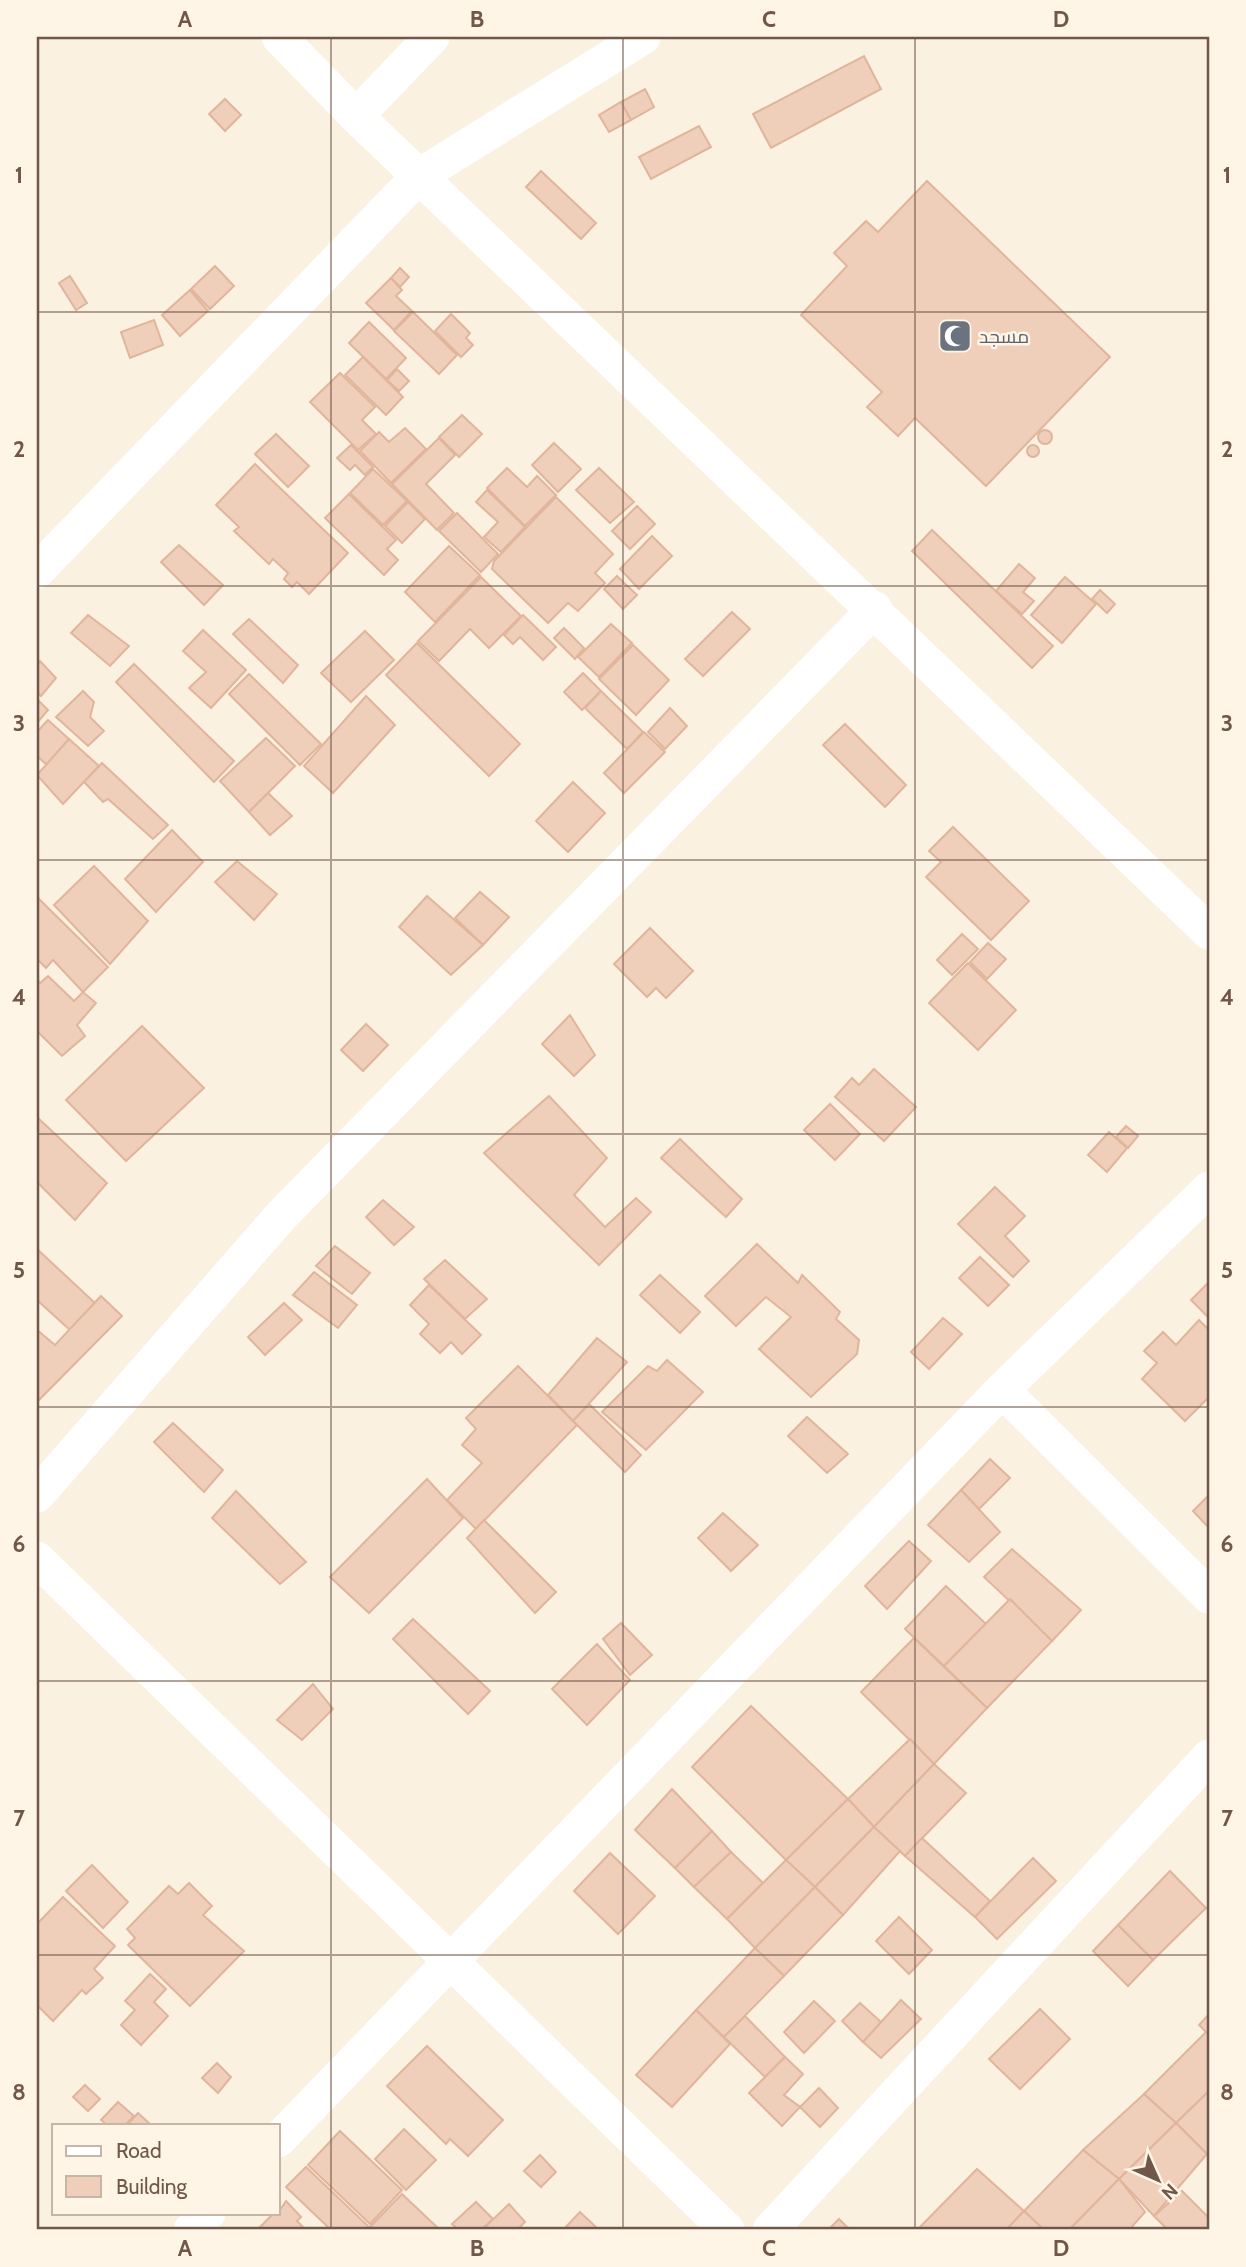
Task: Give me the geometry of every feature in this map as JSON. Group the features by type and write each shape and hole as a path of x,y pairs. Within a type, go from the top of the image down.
{"street":[{"path":"279,37 356,116 875,609 1209,932"},
{"path":"356,116 432,37"},
{"path":"37,571 419,176 643,37"},
{"path":"37,1495 281,1216 875,609"},
{"path":"280,2138 1002,1391 1209,1189"},
{"path":"1002,1391 1209,1596"},
{"path":"37,1559 452,1959 727,2230"},
{"path":"769,2230 1209,1757"},
{"path":"191,2230 207,2214"}],"building":[{"path":"864,56 881,89 771,148 753,114"},
{"path":"645,89 654,107 631,120 621,102"},
{"path":"225,99 241,115 225,131 209,114"},
{"path":"621,102 631,120 609,132 599,115"},
{"path":"699,126 711,147 651,179 639,157"},
{"path":"541,171 596,223 581,239 526,187"},
{"name":"مسجد","path":"927,181 1110,357 986,486 915,418 898,436 867,407 882,392 801,315 847,266 834,253 866,221 878,232"},
{"path":"215,266 234,286 210,309 191,289"},
{"path":"400,268 409,277 400,287 391,278"},
{"path":"70,276 87,303 76,310 59,283"},
{"path":"391,278 402,290 396,296 412,311 394,330 366,303"},
{"path":"190,290 208,311 180,336 162,315"},
{"path":"413,312 457,355 439,374 394,331"},
{"path":"451,314 470,333 466,338 473,345 461,357 435,331"},
{"path":"154,320 163,345 130,358 121,332"},
{"path":"369,322 406,358 386,379 349,343"},
{"path":"363,357 403,397 386,415 345,375"},
{"path":"397,369 409,381 399,391 387,380"},
{"path":"340,373 375,407 362,420 376,434 358,450 310,402"},
{"path":"462,415 482,434 459,457 439,437"},
{"path":"405,428 426,449 391,483 360,451 379,432 389,442"},
{"path":"1042,430 1048,430 1052,437 1048,444 1042,444 1038,440 1038,434"},
{"path":"276,434 309,466 288,487 255,454"},
{"path":"439,438 455,455 426,484 454,513 437,530 392,484"},
{"path":"554,443 581,469 558,492 532,465"},
{"path":"351,445 373,467 365,475 355,465 350,470 337,458"},
{"path":"1033,445 1039,451 1033,457 1027,451"},
{"path":"255,464 348,553 309,594 297,582 292,587 284,579 288,573 273,559 269,564 234,531 239,527 216,505"},
{"path":"507,468 527,487 537,476 556,495 525,526 487,488"},
{"path":"599,468 634,502 610,523 576,490"},
{"path":"373,469 407,501 383,525 350,493"},
{"path":"487,490 525,527 501,552 484,537 498,522 476,502"},
{"path":"349,494 396,540 387,549 398,560 384,575 325,518"},
{"path":"556,497 613,554 595,573 605,583 578,611 568,603 548,623 492,569 494,561"},
{"path":"408,502 425,519 402,543 385,526"},
{"path":"637,506 655,524 630,549 612,531"},
{"path":"457,513 498,554 481,572 439,531"},
{"path":"932,530 1053,646 1032,668 912,551"},
{"path":"652,536 672,556 639,589 620,569"},
{"path":"179,545 223,585 204,605 161,562"},
{"path":"449,546 480,575 435,622 405,592"},
{"path":"1019,564 1035,578 1023,592 1034,601 1022,614 996,591"},
{"path":"617,576 637,595 623,609 604,589"},
{"path":"481,577 521,616 489,648 470,629 439,661 418,641"},
{"path":"1065,577 1096,604 1062,643 1031,615"},
{"path":"1100,590 1115,604 1107,613 1092,599"},
{"path":"732,612 750,629 703,676 685,659"},
{"path":"88,615 129,646 110,666 71,633"},
{"path":"523,615 556,647 543,660 520,637 513,644 504,635"},
{"path":"249,619 298,665 283,683 233,634"},
{"path":"611,624 632,643 599,677 578,657"},
{"path":"564,628 584,648 575,659 554,638"},
{"path":"203,630 246,670 211,708 189,688 206,672 183,651"},
{"path":"365,631 394,660 351,702 321,673"},
{"path":"417,643 520,744 489,776 386,675"},
{"path":"633,645 669,680 636,715 599,679"},
{"path":"40,661 56,678 41,696 37,692 37,665"},
{"path":"134,664 234,761 214,782 116,682"},
{"path":"583,673 601,691 582,710 564,692"},
{"path":"249,674 321,744 300,765 229,694"},
{"path":"83,691 94,702 90,717 104,731 88,746 56,717"},
{"path":"601,691 643,732 627,749 585,708"},
{"path":"366,696 395,725 333,793 304,766"},
{"path":"37,699 48,710 37,723"},
{"path":"670,708 687,726 665,749 648,732"},
{"path":"48,720 69,739 47,765 37,756 37,732"},
{"path":"845,724 906,785 885,807 823,745"},
{"path":"644,732 665,752 624,793 604,773"},
{"path":"266,738 295,766 249,812 220,781"},
{"path":"69,739 99,766 63,804 37,775"},
{"path":"102,763 168,825 153,839 108,799 103,802 84,782"},
{"path":"573,782 605,813 568,852 536,821"},
{"path":"268,793 292,816 270,835 249,812"},
{"path":"953,827 1029,901 991,940 926,877 941,862 929,851"},
{"path":"172,830 203,862 156,912 125,879"},
{"path":"237,861 277,894 254,920 215,882"},
{"path":"94,866 148,921 110,964 54,905"},
{"path":"480,892 509,917 483,945 455,918"},
{"path":"427,896 483,945 451,975 399,927"},
{"path":"37,897 108,967 83,992 53,960 46,968 37,959"},
{"path":"650,928 693,971 666,998 656,988 647,997 614,964"},
{"path":"962,934 978,949 952,975 937,960"},
{"path":"988,943 1006,959 987,979 970,962"},
{"path":"968,963 1016,1010 978,1050 929,1003"},
{"path":"48,976 74,1001 83,992 96,1003 77,1025 85,1036 62,1056 37,1031 37,979 40,983"},
{"path":"570,1015 595,1055 574,1076 542,1044"},
{"path":"366,1024 388,1045 363,1071 341,1050"},
{"path":"142,1026 204,1088 126,1161 66,1100"},
{"path":"874,1069 916,1107 884,1141 835,1097 852,1078 859,1085"},
{"path":"549,1096 607,1158 574,1195 605,1227 636,1198 651,1212 599,1265 484,1153"},
{"path":"830,1104 860,1134 835,1160 804,1130"},
{"path":"37,1117 107,1183 75,1220 37,1182"},
{"path":"1126,1126 1138,1136 1128,1148 1116,1137"},
{"path":"1109,1132 1127,1148 1107,1172 1088,1155"},
{"path":"680,1139 742,1199 726,1217 661,1158"},
{"path":"995,1187 1025,1216 1005,1236 1029,1261 1013,1277 958,1224"},
{"path":"383,1200 414,1227 394,1245 366,1217"},
{"path":"757,1244 798,1283 802,1275 840,1312 836,1319 859,1340 857,1354 811,1397 759,1349 791,1317 766,1297 736,1326 705,1296"},
{"path":"335,1246 370,1273 352,1294 316,1266"},
{"path":"37,1249 95,1303 70,1330 37,1300"},
{"path":"980,1257 1009,1285 988,1306 959,1278"},
{"path":"445,1260 487,1299 465,1319 424,1279"},
{"path":"314,1272 357,1305 338,1328 293,1295"},
{"path":"660,1275 700,1312 680,1333 640,1295"},
{"path":"1209,1282 1209,1318 1191,1300"},
{"path":"429,1285 481,1335 462,1354 451,1342 440,1353 420,1334 429,1324 410,1305"},
{"path":"101,1296 122,1316 37,1402 37,1330 55,1345"},
{"path":"284,1303 302,1320 265,1355 248,1337"},
{"path":"943,1318 962,1334 929,1369 911,1352"},
{"path":"1199,1320 1209,1330 1209,1397 1185,1421 1142,1379 1157,1363 1144,1351 1163,1332 1176,1345"},
{"path":"597,1338 627,1362 573,1421 548,1395"},
{"path":"667,1360 703,1392 646,1450 602,1412 648,1366 657,1371"},
{"path":"518,1366 577,1425 476,1529 447,1500 482,1463 462,1445 476,1429 466,1418"},
{"path":"589,1404 641,1455 625,1472 573,1421"},
{"path":"807,1417 848,1454 827,1473 788,1436"},
{"path":"173,1423 223,1470 204,1492 154,1442"},
{"path":"990,1459 1010,1478 979,1509 961,1490"},
{"path":"427,1479 463,1518 369,1613 330,1577"},
{"path":"961,1490 1000,1532 969,1562 928,1525"},
{"path":"236,1491 306,1562 280,1584 212,1518"},
{"path":"1209,1495 1209,1528 1193,1511"},
{"path":"723,1513 758,1545 731,1571 698,1538"},
{"path":"484,1520 556,1592 535,1613 467,1538"},
{"path":"909,1541 931,1561 887,1609 865,1586"},
{"path":"1012,1549 1081,1610 1052,1641 984,1577"},
{"path":"946,1586 986,1624 944,1666 905,1629"},
{"path":"1010,1599 1052,1641 987,1708 944,1666"},
{"path":"413,1619 490,1691 468,1714 393,1639"},
{"path":"621,1623 652,1655 630,1675 603,1639"},
{"path":"914,1638 987,1708 934,1764 861,1692"},
{"path":"597,1644 630,1680 587,1725 552,1689"},
{"path":"313,1684 333,1709 302,1740 277,1720"},
{"path":"751,1706 848,1799 786,1860 692,1767"},
{"path":"910,1739 934,1764 874,1827 848,1799"},
{"path":"934,1764 966,1793 905,1856 874,1827"},
{"path":"672,1789 712,1831 675,1868 635,1830"},
{"path":"848,1799 874,1827 815,1887 786,1860"},
{"path":"874,1827 900,1851 843,1915 815,1887"},
{"path":"712,1831 731,1852 694,1887 675,1868"},
{"path":"922,1838 990,1901 975,1917 905,1856"},
{"path":"731,1852 763,1883 727,1919 694,1887"},
{"path":"610,1853 655,1896 618,1934 574,1891"},
{"path":"1033,1858 1056,1881 997,1939 975,1917"},
{"path":"786,1860 815,1887 755,1948 727,1919"},
{"path":"92,1865 128,1902 103,1928 66,1891"},
{"path":"1170,1871 1206,1908 1153,1960 1118,1925"},
{"path":"189,1883 212,1906 203,1915 244,1951 190,2006 128,1945 135,1938 127,1929 169,1886 178,1894"},
{"path":"815,1887 843,1915 784,1976 755,1948"},
{"path":"63,1897 115,1946 94,1969 103,1978 86,1994 82,1990 53,2021 37,2005 37,1924"},
{"path":"899,1917 932,1950 909,1974 876,1941"},
{"path":"1118,1925 1153,1960 1128,1986 1093,1951"},
{"path":"755,1948 784,1976 724,2037 696,2010"},
{"path":"150,1974 166,1989 154,2002 168,2016 141,2045 121,2025 135,2010 125,2001"},
{"path":"901,2000 921,2019 881,2058 863,2042"},
{"path":"814,2001 835,2021 804,2053 784,2032"},
{"path":"860,2003 881,2022 863,2042 842,2021"},
{"path":"1040,2009 1070,2039 1020,2089 989,2059"},
{"path":"696,2010 730,2044 672,2107 636,2075"},
{"path":"1209,2014 1209,2035 1199,2025"},
{"path":"745,2016 785,2057 765,2077 724,2037"},
{"path":"1206,2032 1209,2035 1209,2091 1176,2123 1144,2094"},
{"path":"427,2046 503,2120 468,2156 450,2139 446,2144 387,2086"},
{"path":"785,2057 803,2074 784,2095 800,2107 782,2126 749,2093"},
{"path":"217,2063 231,2077 218,2093 202,2078"},
{"path":"85,2085 100,2099 88,2111 73,2097"},
{"path":"819,2088 838,2108 820,2127 800,2107"},
{"path":"1209,2091 1209,2152 1207,2154 1176,2123"},
{"path":"1144,2094 1176,2123 1119,2179 1083,2150"},
{"path":"118,2102 134,2116 126,2124 106,2124 101,2120"},
{"path":"138,2113 150,2124 128,2124"},
{"path":"1176,2123 1207,2154 1154,2216 1119,2179"},
{"path":"404,2129 436,2160 406,2190 375,2159"},
{"path":"340,2131 402,2190 370,2224 308,2165"},
{"path":"1083,2150 1119,2179 1069,2230 1044,2230 1024,2211"},
{"path":"540,2155 556,2172 541,2187 524,2171"},
{"path":"306,2167 370,2228 331,2230 286,2187"},
{"path":"977,2169 1024,2211 1006,2230 921,2230 919,2228"},
{"path":"1119,2179 1145,2212 1129,2230 1069,2230"},
{"path":"1182,2191 1209,2218 1209,2230 1168,2230 1154,2216"},
{"path":"402,2194 440,2230 374,2230 370,2227"},
{"path":"286,2201 301,2217 297,2221 306,2230 257,2230 273,2214 280,2214"},
{"path":"476,2202 493,2219 481,2230 458,2230 452,2224"},
{"path":"509,2204 525,2222 517,2230 482,2230"},
{"path":"1024,2211 1044,2230 1006,2230"},
{"path":"580,2212 598,2229 563,2230"},
{"path":"839,2219 850,2230 828,2230"}],"place":[{"name":"مسجد","path":"955,336"}]}
